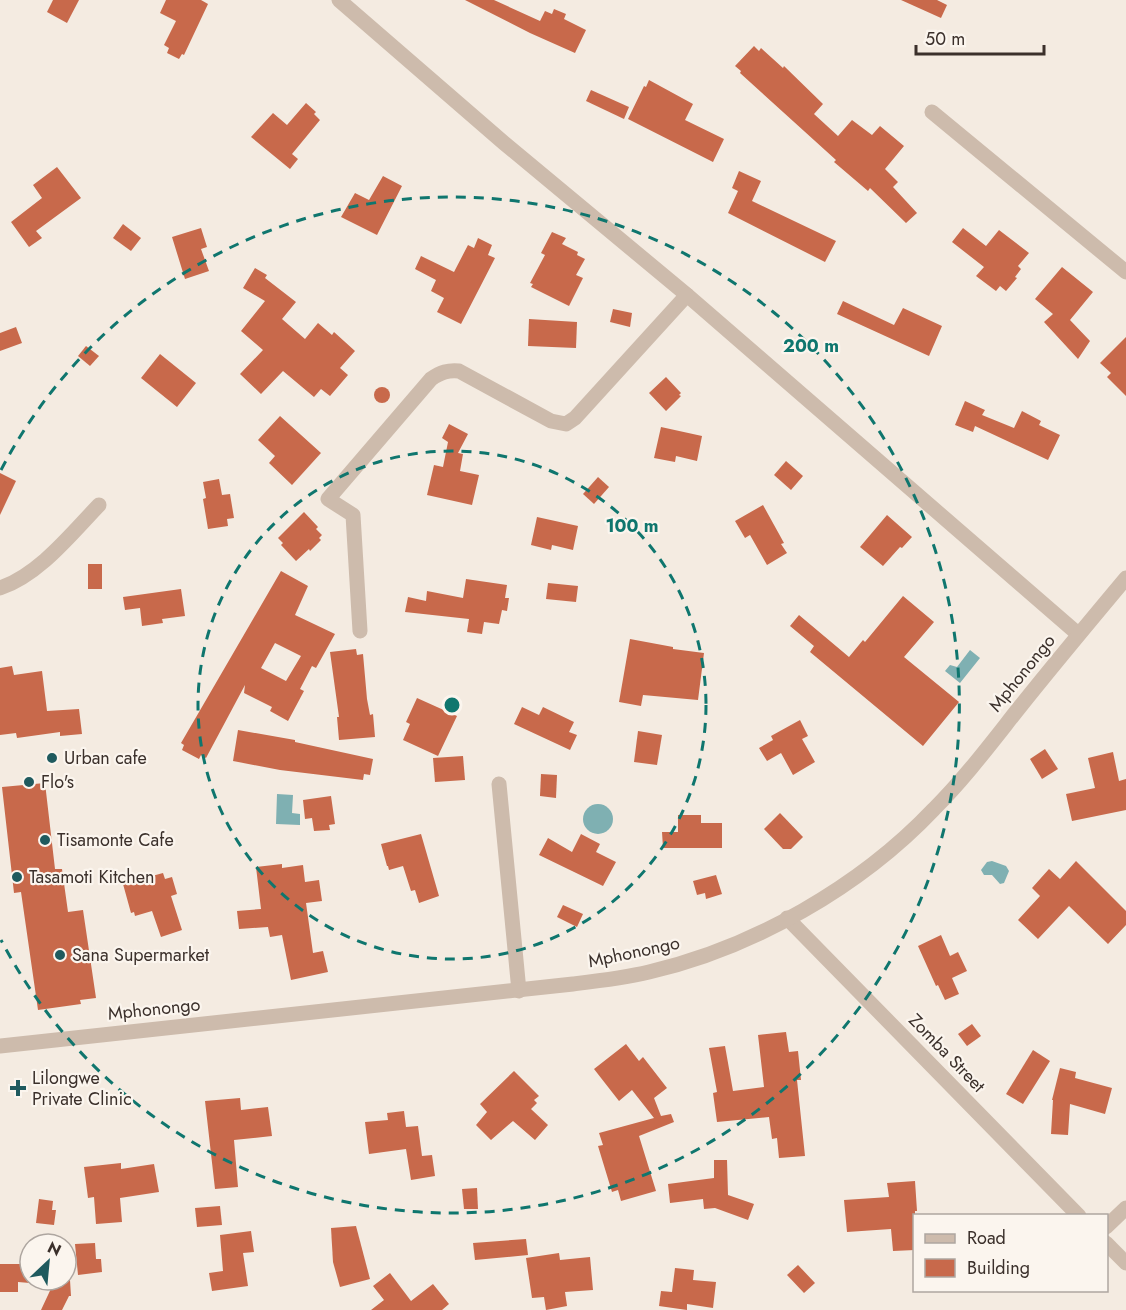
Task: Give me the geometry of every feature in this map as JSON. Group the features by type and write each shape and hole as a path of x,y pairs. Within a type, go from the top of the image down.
{"street":[{"path":"339,0 504,143 687,295 1078,634"},
{"path":"932,112 1126,272"},
{"path":"360,631 353,515 328,499 431,379 450,370 459,371 551,421 566,424 575,418 687,295"},
{"path":"0,588 16,582 56,551 99,504"},
{"name":"Mphonongo","path":"0,1046 519,990 648,972 683,963 743,940 832,894 888,852 934,810 1126,578"},
{"path":"499,784 519,990"},
{"name":"Zomba Street","path":"787,918 1078,1214"},
{"path":"1108,1226 1126,1208"},
{"path":"1108,1244 1126,1263"}],"water":[{"path":"970,650 980,658 960,683 945,671 950,665 957,667"},
{"path":"277,794 293,795 292,813 300,814 300,825 276,824"},
{"path":"598,804 609,808 613,819 609,830 598,834 587,830 583,819 587,808"},
{"path":"992,861 1006,866 1009,871 1004,883 1000,884 992,875 984,875 981,870 987,862"}],"building":[{"path":"53,0 79,0 67,23 47,12"},
{"path":"166,0 201,0 208,4 184,55 182,54 179,59 167,53 169,48 164,45 176,21 160,13"},
{"path":"465,0 494,0 540,21 545,11 552,14 554,9 566,14 564,19 586,30 575,53"},
{"path":"901,0 937,0 947,5 941,18"},
{"path":"754,46 759,51 761,48 783,68 784,66 823,104 814,114 838,136 852,120 872,135 880,126 904,146 885,169 898,182 893,187 917,213 906,223 870,188 868,191 834,162 836,160 740,73 741,71 735,66"},
{"path":"649,80 693,104 685,120 724,139 713,162 628,119"},
{"path":"591,90 629,107 624,119 586,101"},
{"path":"306,103 316,112 314,114 320,120 292,154 298,159 290,169 251,137 273,113 287,125"},
{"path":"57,167 81,198 36,231 42,238 29,247 11,222 42,198 33,185"},
{"path":"739,171 761,181 752,201 836,241 825,262 728,213 738,191 732,188"},
{"path":"383,176 402,186 377,235 341,217 355,193 369,200"},
{"path":"123,224 141,238 131,251 113,238"},
{"path":"201,228 207,247 201,249 209,271 185,279 172,237"},
{"path":"963,228 986,246 999,230 1029,253 1018,266 1021,269 1015,277 1017,278 1006,291 1000,286 996,291 976,276 984,267 952,242"},
{"path":"552,232 566,238 562,244 578,252 577,255 585,259 576,275 583,278 569,306 531,287 533,284 530,283 545,255 541,253"},
{"path":"478,238 492,245 488,255 495,258 461,324 437,312 444,298 431,291 436,280 415,269 421,256 454,272 468,245 474,248"},
{"path":"1062,267 1093,292 1070,320 1090,341 1078,359 1044,322 1053,314 1035,299"},
{"path":"255,268 267,275 265,278 296,302 282,319 305,339 318,323 332,335 334,332 355,351 340,368 348,375 330,396 321,389 314,397 283,371 261,394 240,374 263,350 241,331 265,301 243,288"},
{"path":"843,301 894,325 903,308 942,326 929,356 837,314"},
{"path":"613,309 632,313 630,327 610,322"},
{"path":"529,319 577,322 576,348 528,346"},
{"path":"16,327 22,343 0,351 0,333"},
{"path":"1126,337 1126,396 1107,377 1111,373 1100,363"},
{"path":"86,346 99,356 90,366 78,356"},
{"path":"160,354 196,383 177,407 141,378"},
{"path":"666,377 681,393 679,395 681,396 666,411 649,393"},
{"path":"382,387 388,389 390,395 388,401 382,403 376,401 374,395 376,389"},
{"path":"965,401 985,410 982,415 1014,428 1022,411 1041,421 1039,425 1060,435 1048,460 975,426 973,432 955,425"},
{"path":"280,416 321,453 292,485 269,463 275,456 258,440"},
{"path":"449,424 468,434 458,453 463,454 460,471 479,475 472,505 427,495 434,465 443,467 448,442 442,438"},
{"path":"661,427 702,436 697,461 676,456 675,462 654,458"},
{"path":"786,461 803,476 791,490 774,475"},
{"path":"0,473 16,481 0,515"},
{"path":"598,477 609,487 594,504 583,494"},
{"path":"219,479 222,495 230,494 234,518 227,519 228,526 208,529 203,482"},
{"path":"763,505 787,553 767,565 750,535 745,538 735,521"},
{"path":"304,512 322,535 319,538 321,540 310,551 309,549 296,561 281,545 283,543 278,538"},
{"path":"887,515 912,537 883,566 860,547"},
{"path":"537,517 578,526 573,550 552,545 551,550 531,545"},
{"path":"88,564 102,564 102,589 88,589"},
{"path":"281,571 308,586 295,615 335,634 316,668 312,666 300,689 304,691 288,721 270,711 272,707 244,693 245,685 206,758 201,755 199,759 182,750 184,745 181,743","holes":["275,643 301,656 286,681 261,668"]},
{"path":"466,579 507,585 505,598 509,598 507,611 502,610 499,624 484,622 482,634 467,632 469,619 405,612 408,597 426,601 427,591 463,598"},
{"path":"548,583 578,586 576,602 546,599"},
{"path":"181,589 185,616 162,619 163,623 142,626 140,608 125,610 123,597"},
{"path":"903,596 934,622 904,657 959,702 923,746 810,652 814,646 790,626 799,615 849,657 863,640 865,642"},
{"path":"630,639 673,647 673,649 704,653 698,700 643,695 641,706 619,702"},
{"path":"356,649 357,655 363,654 367,699 370,715 373,714 375,737 339,740 337,717 339,717 330,652"},
{"path":"12,666 14,675 42,671 47,711 79,709 82,734 60,736 60,732 17,738 16,733 0,735 0,668"},
{"path":"417,698 457,716 438,756 403,740 410,724 406,722"},
{"path":"522,707 539,715 543,707 574,722 569,732 577,735 570,750 514,724"},
{"path":"800,720 808,736 802,739 815,762 793,775 781,753 767,761 759,748 773,740 771,736"},
{"path":"238,730 295,740 295,742 373,759 370,775 364,774 363,780 280,770 233,761"},
{"path":"638,731 662,735 657,765 634,762"},
{"path":"1045,749 1058,769 1042,779 1030,759"},
{"path":"1113,752 1119,781 1126,779 1126,810 1072,821 1066,794 1095,788 1088,758"},
{"path":"463,756 465,780 435,782 433,758"},
{"path":"541,774 557,775 556,798 540,796"},
{"path":"45,783 55,869 62,869 68,912 83,910 96,998 80,1000 81,1004 38,1010 21,892 14,893 2,787"},
{"path":"331,796 335,824 329,825 330,830 314,831 312,818 305,819 303,800"},
{"path":"780,813 803,837 791,849 783,849 764,829"},
{"path":"678,815 701,815 701,823 722,823 722,848 663,848 662,832 678,832"},
{"path":"421,834 439,896 419,903 415,890 411,891 403,866 389,870 381,844"},
{"path":"581,834 600,844 596,852 616,862 603,886 539,855 548,838 572,852"},
{"path":"1076,861 1126,911 1126,925 1108,944 1069,906 1038,939 1018,920 1040,896 1032,888 1049,869 1060,879"},
{"path":"282,864 282,868 303,865 305,882 319,880 322,901 306,903 313,953 323,951 328,972 291,980 282,935 270,937 268,927 239,929 237,911 261,909 256,867"},
{"path":"163,873 165,879 172,877 177,894 171,896 182,930 161,937 152,911 135,916 134,912 131,913 123,884"},
{"path":"716,875 722,894 706,899 705,893 697,895 693,881"},
{"path":"563,905 583,914 577,927 557,917"},
{"path":"941,935 950,956 958,952 967,971 952,978 959,994 945,1000 918,946"},
{"path":"972,1024 981,1036 967,1046 958,1034"},
{"path":"786,1032 789,1052 798,1051 801,1080 797,1080 805,1156 779,1158 777,1138 772,1139 769,1117 717,1122 713,1093 717,1092 709,1048 725,1046 733,1091 764,1087 758,1035"},
{"path":"626,1044 639,1061 643,1057 667,1088 654,1098 661,1116 671,1114 674,1122 639,1136 656,1191 621,1201 618,1190 612,1192 598,1146 603,1145 599,1133 654,1118 632,1090 619,1101 594,1069"},
{"path":"1033,1050 1050,1061 1023,1104 1006,1094"},
{"path":"1060,1068 1076,1072 1075,1078 1112,1088 1105,1114 1070,1104 1068,1135 1051,1134 1052,1100"},
{"path":"514,1071 539,1096 534,1100 537,1103 531,1109 548,1125 535,1140 513,1121 491,1140 476,1125 487,1112 480,1104"},
{"path":"240,1098 241,1110 268,1107 272,1136 234,1140 238,1187 215,1189 205,1101"},
{"path":"404,1111 406,1127 418,1126 422,1156 432,1155 435,1176 411,1180 406,1149 369,1154 365,1122 388,1120 387,1113"},
{"path":"714,1160 727,1160 728,1195 754,1204 748,1220 715,1208 704,1209 703,1199 670,1203 668,1184 714,1178"},
{"path":"121,1163 121,1169 154,1164 159,1192 120,1198 122,1222 96,1224 94,1197 88,1198 84,1167"},
{"path":"915,1181 917,1211 913,1214 913,1250 893,1251 891,1229 847,1232 844,1200 889,1197 887,1183"},
{"path":"477,1188 478,1209 464,1209 462,1189"},
{"path":"39,1199 53,1201 52,1210 56,1210 54,1225 36,1223"},
{"path":"220,1206 222,1225 197,1227 195,1208"},
{"path":"356,1226 370,1279 340,1287 333,1262 331,1228"},
{"path":"251,1231 254,1252 243,1253 248,1286 212,1291 209,1273 223,1271 220,1235"},
{"path":"526,1239 528,1255 475,1260 473,1243"},
{"path":"95,1243 96,1259 101,1259 102,1272 78,1275 78,1244"},
{"path":"559,1253 560,1260 590,1257 593,1290 565,1292 567,1306 546,1310 544,1297 532,1298 526,1258"},
{"path":"0,1264 18,1264 18,1292 0,1292"},
{"path":"798,1265 815,1283 804,1293 787,1275"},
{"path":"675,1268 694,1270 693,1280 716,1282 713,1308 687,1304 687,1310 659,1306 661,1291 672,1292"},
{"path":"390,1273 411,1301 433,1284 449,1304 442,1310 371,1310 384,1300 373,1286"},
{"path":"49,1292 71,1292 71,1296 62,1310 41,1310"}],"place":[{"name":"Urban cafe","path":"52,758"},
{"name":"Flo's","path":"29,782"},
{"name":"Tisamonte Cafe","path":"45,840"},
{"name":"Tasamoti Kitchen","path":"17,877"},
{"name":"Sana Supermarket","path":"60,955"},
{"name":"Lilongwe Private Clinic","path":"18,1088"}]}
